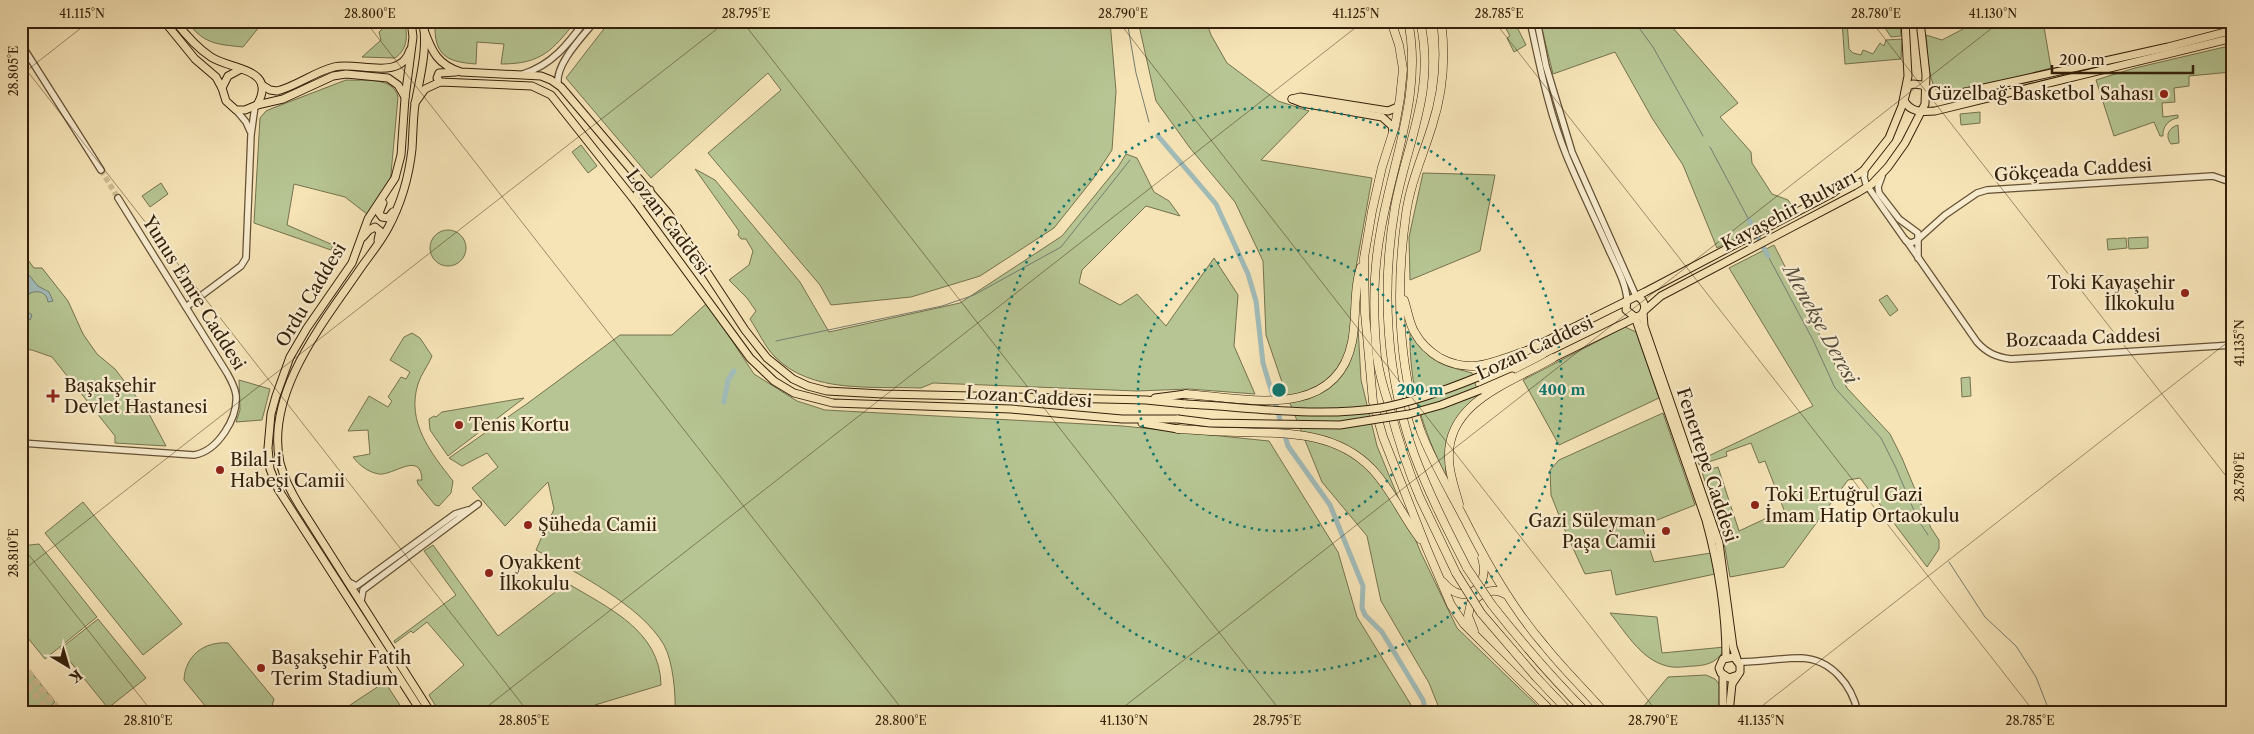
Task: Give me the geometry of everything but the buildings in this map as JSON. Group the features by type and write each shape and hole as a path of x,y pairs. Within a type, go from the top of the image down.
{"highway":[{"path":"1186,394 1284,401 1301,398 1316,391 1338,372 1348,356 1352,343 1360,270 1364,258 1372,210 1398,108 1403,69 1399,45 1391,21"},
{"path":"1408,21 1413,54 1412,83 1380,232 1375,320 1377,359 1391,413 1420,497 1456,573 1480,612 1570,713"},
{"path":"1420,21 1425,64 1422,102 1401,180 1392,232 1387,282 1391,364 1400,408 1414,454 1439,513 1468,568 1492,605 1524,646 1562,688 1588,713"},
{"path":"1441,21 1443,52 1442,86 1406,209 1403,238 1401,295 1403,349 1413,407 1431,454 1479,549 1509,597 1544,646 1605,713"},
{"path":"1364,258 1365,313 1373,402 1383,437 1427,549 1451,605 1464,624 1553,713"},
{"path":"1401,295 1417,337 1426,347 1448,362 1465,366 1480,366 1526,351"},
{"path":"1461,513 1448,457 1457,426 1472,405 1485,394 1553,358"},
{"path":"1178,429 1286,433 1322,439 1346,449 1367,464 1382,481 1427,549"},
{"path":"1438,575 1454,592 1462,595 1473,592 1482,582 1484,575 1484,567 1479,549"},
{"path":"1478,639 1469,618 1471,603 1488,591 1499,591 1509,597"}],"main road":[{"path":"164,21 195,59 216,77 226,101 236,110 246,110 283,99 333,76 346,74 388,78 398,85 405,98"},
{"path":"174,21 203,52 218,61 254,74 262,85 270,90 277,91 330,68 342,65 394,67 402,62 410,53 413,37 412,21"},
{"path":"423,21 424,30 436,58 445,66 461,72"},
{"name":"Kayaşehir Bulvarı","path":"1636,296 1815,202 1840,188 1865,169 1894,129 1904,94 1908,58 1905,21"},
{"name":"Kayaşehir Bulvarı","path":"1644,312 1653,302 1678,288 1834,207 1868,186 1883,173 1912,131 1922,112 1926,98 1926,75 1920,21"},
{"name":"Ordu Caddesi","path":"424,30 423,65 415,103 409,166 399,204 388,229 320,326 302,357 285,399 280,425 279,455 287,482 298,505 431,713"},
{"path":"2233,30 2168,48 1952,96 1937,95 1922,86 1913,84 1908,86 1904,94 1906,106 1916,111 1935,112 2233,38"},
{"name":"Ordu Caddesi","path":"413,37 405,98 401,155 391,187 368,219 352,263 307,328 284,373 271,414 268,434 268,459 278,489 422,713"},
{"path":"222,88 228,76 242,69"},
{"path":"415,103 425,89 440,82 437,78 441,72 522,74 541,76 558,84"},
{"path":"1926,75 1928,85 1937,95"},
{"name":"Lozan Caddesi","path":"440,82 532,86 551,95 635,201 734,336 760,368 774,381 794,393 833,403 1011,410 1122,419 1178,419 1210,423 1340,425 1363,423 1409,414 1441,405 1480,390 1553,358 1634,317"},
{"name":"Lozan Caddesi","path":"558,84 650,190 680,230 745,330 768,358 778,369 808,386 834,391 882,394 1146,400 1284,411 1340,412 1368,409 1427,397 1478,377 1627,300"},
{"path":"256,106 261,95 262,85"},
{"path":"1393,132 1392,126 1382,117 1302,103 1292,99 1300,97 1388,111 1398,108"},
{"path":"1912,131 1935,112"},
{"path":"391,187 380,210 380,215 388,218 399,204"},
{"path":"650,190 649,200 643,202 635,201 639,192 650,190"},
{"path":"361,240 372,228 375,227 380,231 371,254"},
{"path":"1636,296 1642,300 1644,312 1634,317 1626,310 1627,300 1636,296"},
{"name":"Fenertepe Caddesi","path":"1644,312 1644,326 1718,543 1733,647 1738,660"},
{"name":"Fenertepe Caddesi","path":"1634,317 1706,520 1714,551 1726,632 1726,657"},
{"path":"1146,400 1186,394"},
{"path":"1122,419 1178,429"},
{"path":"1723,713 1723,676 1720,665 1726,657 1734,657 1738,660 1739,673 1732,684 1729,713"},
{"path":"1723,676 1732,678 1739,673"}],"street":[{"path":"522,74 539,68 553,59 585,21"},
{"path":"558,84 563,64 595,21"},
{"path":"1530,21 1558,132 1580,187 1619,273 1627,300"},
{"path":"1536,21 1543,67 1572,152 1636,296"},
{"path":"21,44 101,170"},
{"path":"186,307 241,266 246,258 251,135 256,106"},
{"path":"236,110 246,122 251,135"},
{"path":"1865,169 1864,177 1868,186"},
{"path":"1883,173 1878,187 1879,193 1899,220 1917,230 1918,258"},
{"name":"Gökçeada Caddesi","path":"1918,237 1977,193 1987,190 2213,176 2233,183"},
{"name":"Bozcaada Caddesi","path":"1868,186 1977,342 1984,350 1996,357 2011,359 2233,345"},
{"path":"1857,193 1874,194"},
{"name":"Yunus Emre Caddesi","path":"21,443 194,455 204,452 213,445 232,419 236,395 227,372 118,198"},
{"path":"1911,228 1905,232 1905,238 1911,242 1916,241 1918,237"},
{"path":"361,604 362,590 478,504"},
{"path":"346,580 352,585 359,584 455,514 470,510"},
{"path":"1738,660 1759,662 1802,658 1827,666 1848,687 1858,713"},
{"path":"1739,673 1759,662"}],"green space":[{"path":"186,21 264,21 243,47 211,42 193,29"},
{"path":"390,21 404,21 406,41 399,54 395,58 362,57 381,40 379,32"},
{"path":"447,21 576,21 552,48 526,62 501,64 504,44 477,42 476,64 452,60 441,52 435,28"},
{"path":"610,21 1110,21 1116,91 1112,150 1093,179 1054,228 980,276 911,297 831,305 820,285 708,153 781,90 768,73 651,178 566,78"},
{"path":"1138,21 1206,21 1211,35 1227,63 1278,101 1309,111 1261,160 1372,178 1355,273 1361,380 1377,446 1421,553 1457,628 1545,713 1441,713 1429,683 1381,601 1367,536 1322,482 1285,391 1266,335 1263,261 1235,202 1190,148 1156,101"},
{"path":"1502,21 1514,21 1526,45 1514,52 1507,38 1510,36"},
{"path":"1540,21 1667,21 1738,103 1720,117 1751,152 1752,163 1772,194 1788,200 1793,207 1717,248 1683,165 1652,118 1615,52 1553,74"},
{"path":"1842,21 1847,21 1849,49 1853,53 1861,55 1863,50 1873,54 1880,43 1884,46 1886,40 1902,39 1901,59 1845,64"},
{"path":"1883,21 1900,21 1901,36 1891,37 1883,25"},
{"path":"1962,21 2043,21 2051,68 1973,88 1957,91 1938,91 1934,87 1930,73 1926,35 1942,40 1963,29"},
{"path":"2233,45 2233,84 2231,72 2189,76 2189,86 2174,88 2175,102 2162,103 2163,117 2178,115 2178,118 2167,124 2163,136 2160,136 2154,122 2114,136 2096,80 2135,68"},
{"path":"346,80 369,80 384,83 395,90 398,97 390,185 367,214 345,197 294,184 287,225 333,245 331,250 254,223 260,118 266,111"},
{"path":"1980,112 1980,123 1961,125 1960,114"},
{"path":"2178,125 2179,143 2171,144 2168,133"},
{"path":"581,145 597,166 588,173 572,152"},
{"path":"1126,154 1137,158 1154,192 1169,201 1180,216 1146,206 1082,270 1079,283 1120,305 1137,294 1166,326 1214,258 1238,295 1234,346 1255,394 1189,389 1137,391 933,383 921,388 863,387 825,383 807,377 790,369 771,353 750,319 756,311 747,298 729,280 749,265 753,251 746,239 741,239 738,235 739,231 695,169 715,180 800,282 829,332 960,303 1062,236 1118,167"},
{"path":"1423,173 1495,175 1480,251 1410,280 1409,237"},
{"path":"161,183 168,194 150,207 142,196"},
{"path":"448,230 455,231 461,235 465,241 465,255 461,261 455,265 448,266 441,265 435,261 431,255 430,248 431,241 435,235 441,231"},
{"path":"2148,237 2148,248 2129,249 2128,238"},
{"path":"2126,238 2127,248 2108,250 2107,239"},
{"path":"1774,245 1847,388 1890,434 1902,458 1931,528 1939,540 1939,549 1927,567 1860,478 1848,480 1784,567 1730,577 1723,537 1702,472 1718,467 1739,531 1784,510 1765,461 1759,463 1751,443 1726,452 1727,456 1699,465 1698,461 1813,406 1729,268"},
{"path":"21,251 34,268 42,268 68,301 83,334 97,354 115,369 148,412 166,446 115,443 115,436 52,357 32,350 21,349"},
{"path":"1887,295 1898,310 1890,316 1879,300"},
{"path":"707,303 754,374 797,401 825,410 1123,426 1269,441 1338,552 1357,617 1416,713 675,713 675,697 670,660 664,645 654,630 624,603 536,550 554,509 548,482 505,526 472,488 498,467 487,453 462,466 449,458 620,335 672,335"},
{"path":"1625,327 1636,332 1659,398 1559,445 1523,380"},
{"path":"1410,332 1423,350 1435,360 1472,373 1479,396 1469,405 1451,431 1446,451 1446,476 1430,441 1419,406 1412,370"},
{"path":"412,333 420,338 432,356 418,384 415,398 418,424 429,448 453,481 451,493 439,506 435,505 418,484 417,480 422,480 417,467 412,465 405,466 385,474 379,474 361,466 353,457 370,454 368,430 348,431 369,396 388,407 392,401 388,397 401,377 406,379 410,372 390,360 404,337"},
{"path":"1970,377 1971,396 1962,397 1961,378"},
{"path":"239,380 270,389 262,420 236,422 240,410"},
{"path":"524,398 448,456 430,430 429,419 434,416 436,417 442,412"},
{"path":"1663,413 1695,505 1642,526 1654,562 1711,553 1715,574 1616,595 1611,570 1585,574 1551,495 1550,470 1559,460"},
{"path":"83,502 182,624 143,655 45,533"},
{"path":"39,544 97,617 45,659 27,637 21,614 21,546"},
{"path":"433,545 498,636 567,583 614,612 642,635 652,649 658,666 661,685 595,705 597,713 440,713 429,695 464,665 427,622 413,633 411,631 395,643 394,641 456,595 424,551"},
{"path":"1610,613 1657,617 1662,653 1725,647 1717,659 1705,665 1672,667 1652,660 1644,654"},
{"path":"98,619 146,678 108,708 60,649"},
{"path":"228,643 274,699 270,713 211,713 184,680 188,664 197,652 211,645"},
{"path":"31,672 55,702 42,713 33,713 21,698 21,679"},
{"path":"1706,675 1715,679 1720,685 1719,713 1638,713 1668,677"},
{"path":"385,682 405,713 338,713"}],"water":[{"path":"28,274 38,286 49,292 53,301 48,302 46,296 42,293 30,293 23,303 25,310 32,315 30,320 21,313 21,278 26,279"}],"waterway":[{"path":"1127,21 1136,73 1149,122"},
{"name":"Menekşe Deresi","path":"1634,21 1653,47 1703,136"},
{"path":"1158,136 1216,204 1248,274 1256,301 1263,363 1288,446 1330,505 1363,586 1362,608 1365,615 1382,632 1423,700 1426,713"},
{"name":"Menekşe Deresi","path":"1710,147 1749,220"},
{"path":"776,341 942,306 974,295 1061,247 1130,160"},
{"name":"Menekşe Deresi","path":"1749,220 1768,256"},
{"name":"Menekşe Deresi","path":"1768,256 1813,340 1835,388 1881,438 1918,520 1928,535"},
{"path":"724,402 728,380 734,371"},
{"name":"Menekşe Deresi","path":"1949,562 1985,617 2016,646 2036,677 2050,713"}],"tunnel":[{"path":"101,170 118,198"},
{"path":"21,663 61,713"},
{"path":"21,677 50,713"}],"place":[{"name":"Güzelbağ Basketbol Sahası","path":"2164,94"},
{"name":"Toki Kayaşehir İlkokulu","path":"2185,293"},
{"name":"Başakşehir Devlet Hastanesi","path":"53,396"},
{"name":"Tenis Kortu","path":"459,425"},
{"name":"Bilal-i Habeşi Camii","path":"220,470"},
{"name":"Toki Ertuğrul Gazi İmam Hatip Ortaokulu","path":"1755,505"},
{"name":"Şüheda Camii","path":"528,525"},
{"name":"Gazi Süleyman Paşa Camii","path":"1666,531"},
{"name":"Oyakkent İlkokulu","path":"489,573"},
{"name":"Başakşehir Fatih Terim Stadium","path":"261,668"}]}
